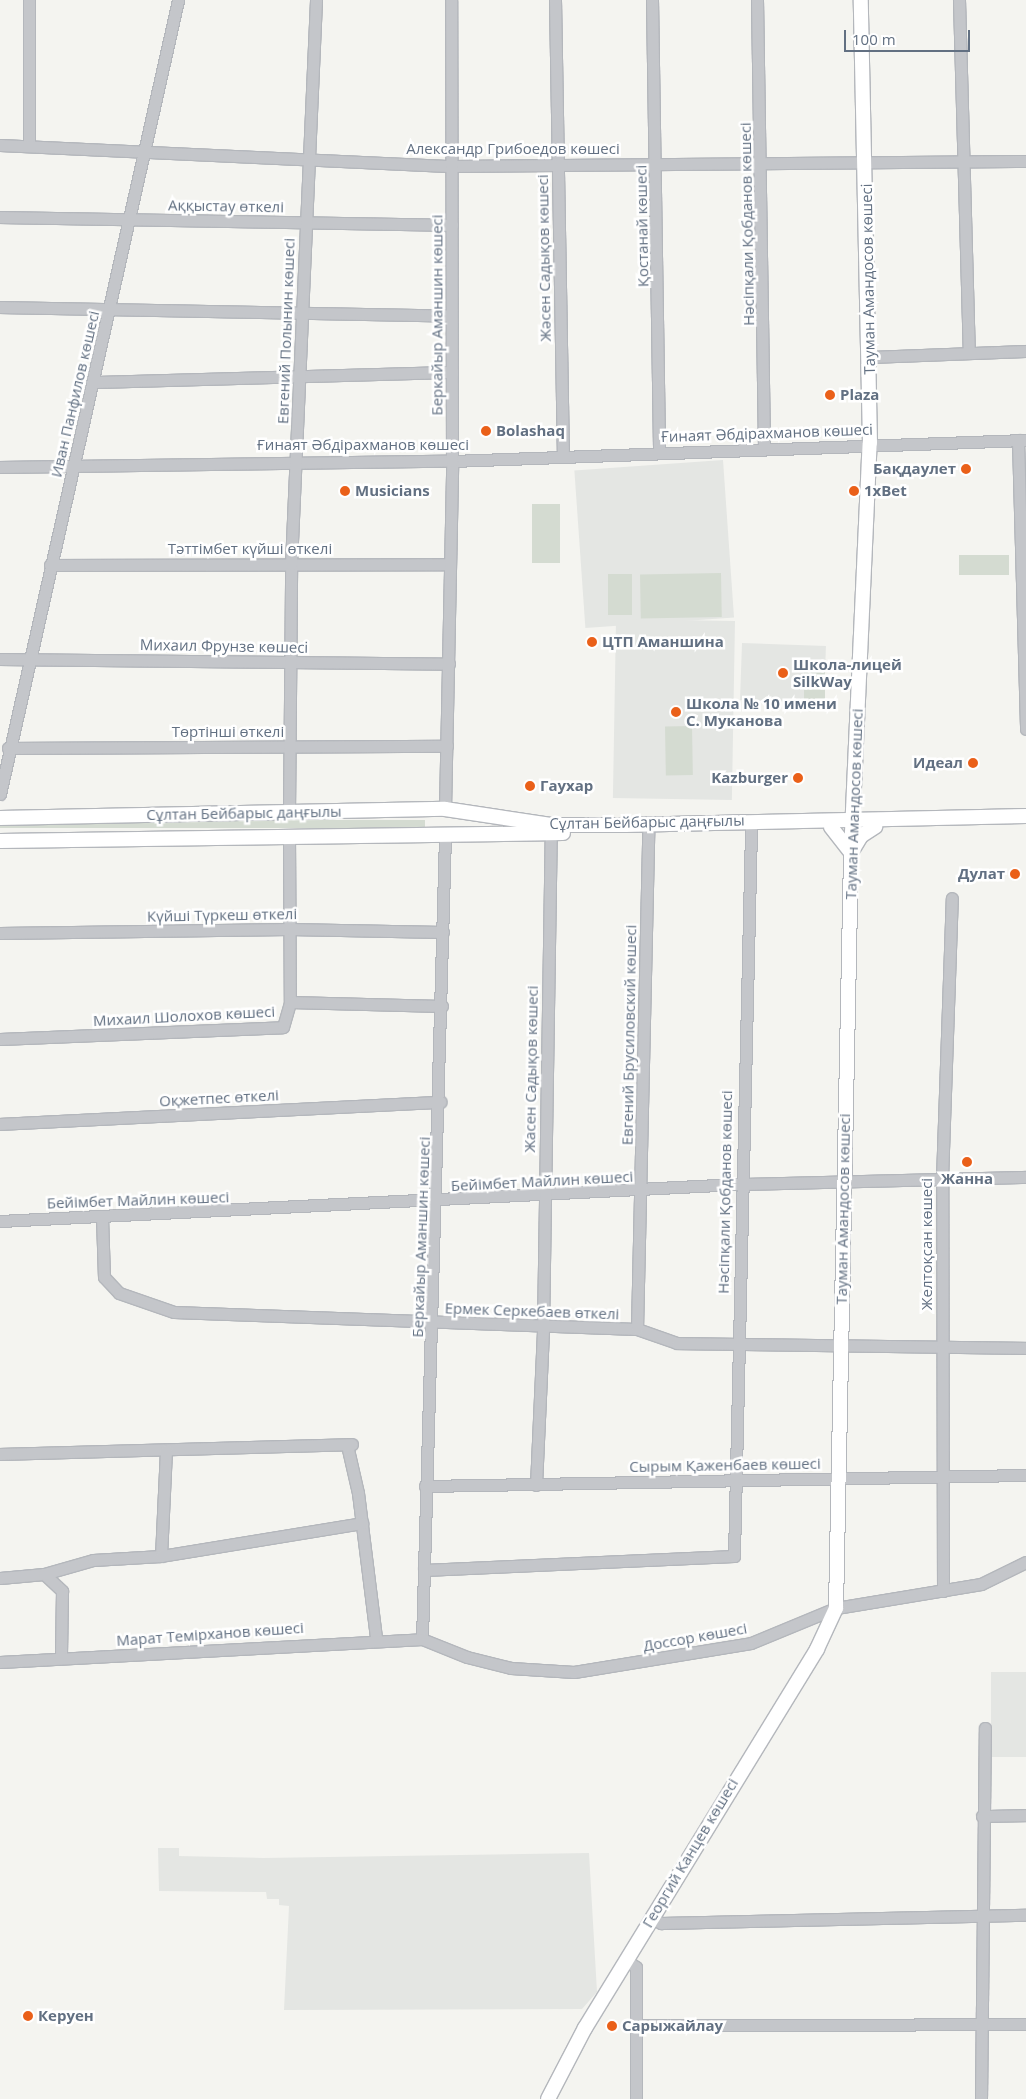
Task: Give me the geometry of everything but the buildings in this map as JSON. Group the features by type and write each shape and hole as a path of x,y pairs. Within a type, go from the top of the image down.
{"main road":[{"name":"Тауман Амандосов көшесі","path":"836,1608 840,1578 838,1479 842,1180 851,854 870,443 870,357 861,0"},
{"path":"854,786 859,805 875,823 861,836 851,854 831,824 848,804 854,786"},
{"name":"Сұлтан Бейбарыс даңғылы","path":"0,818 445,809 551,825 831,824"},
{"path":"469,812 472,822 469,833"},
{"name":"Сұлтан Бейбарыс даңғылы","path":"875,823 1026,816"},
{"name":"Сұлтан Бейбарыс даңғылы","path":"0,841 648,832 751,829 852,823 1026,824"},
{"name":"Георгий Канцев көшесі","path":"548,2099 651,1917 817,1649 836,1608"}],"street":[{"path":"29,0 29,146"},
{"name":"Иван Панфилов көшесі","path":"0,794 8,748 110,308 143,151 178,0"},
{"name":"Евгений Полынин көшесі","path":"289,813 291,564 316,0"},
{"name":"Беркайыр Аманшин көшесі","path":"445,809 452,461 453,166 451,0"},
{"name":"Жәсен Садықов көшесі","path":"554,0 563,456"},
{"name":"Қостанай көшесі","path":"652,0 657,164 660,452"},
{"name":"Нәсіпқали Қобданов көшесі","path":"758,0 762,163 764,447"},
{"path":"959,0 969,352"},
{"name":"Александр Грибоедов көшесі","path":"0,144 453,166 557,167 657,164 1026,161"},
{"name":"Аққыстау өткелі","path":"0,217 452,225"},
{"path":"0,307 110,308 302,315 451,316"},
{"path":"870,357 1026,351"},
{"path":"93,382 452,372"},
{"path":"1022,440 1026,729"},
{"name":"Ғинаят Әбдірахманов көшесі","path":"0,467 296,460 452,461 870,443 1022,440"},
{"name":"Тәттімбет күйші өткелі","path":"50,565 450,564"},
{"name":"Михаил Фрунзе көшесі","path":"0,659 448,664"},
{"name":"Төртінші өткелі","path":"8,748 447,746"},
{"name":"Нәсіпқали Қобданов көшесі","path":"424,1570 734,1556 740,1184 751,829"},
{"name":"Евгений Брусиловский көшесі","path":"637,1329 648,832"},
{"name":"Жасен Садықов көшесі","path":"536,1485 543,1328 551,834"},
{"name":"Беркайыр Аманшин көшесі","path":"422,1639 425,1486 434,1323 446,835"},
{"path":"289,836 290,1002"},
{"name":"Желтоқсан көшесі","path":"943,1591 940,1476 942,1179 952,898"},
{"name":"Күйші Түркеш өткелі","path":"0,933 289,928 444,932"},
{"name":"Михаил Шолохов көшесі","path":"0,1039 283,1027 290,1002 442,1006"},
{"name":"Оқжетпес өткелі","path":"0,1124 440,1102"},
{"name":"Бейімбет Майлин көшесі","path":"0,1220 436,1202 544,1194 740,1184 842,1180 1026,1177"},
{"name":"Ермек Серкебаев өткелі","path":"102,1217 104,1278 119,1293 174,1312 543,1328 637,1329 677,1343 737,1346 1026,1348"},
{"path":"0,1454 350,1445 362,1522 376,1638"},
{"path":"161,1556 166,1450"},
{"name":"Сырым Қаженбаев көшесі","path":"425,1486 536,1485 735,1477 838,1479 1026,1475"},
{"path":"0,1578 44,1574 93,1560 161,1556 362,1522"},
{"name":"Доссор көшесі","path":"422,1639 467,1657 511,1668 574,1672 751,1643 836,1608 981,1584 1026,1562"},
{"path":"44,1574 62,1591 61,1658"},
{"name":"Марат Темірханов көшесі","path":"0,1662 376,1638 422,1639"},
{"path":"981,2099 984,2024 982,1816 985,1728"},
{"path":"982,1816 1026,1814"},
{"path":"651,1917 661,1923 1026,1915"},
{"path":"626,1960 636,1967 636,2099"},
{"path":"636,2025 1026,2024"}],"shaded area":[{"path":"723,460 734,618 585,628 574,470"},
{"path":"532,504 560,504 560,563 532,563"},
{"path":"959,555 1009,555 1009,575 959,575"},
{"path":"721,573 722,617 641,618 640,574"},
{"path":"608,574 632,574 632,615 608,615"},
{"name":"Школа № 10 имени С. Муканова","path":"616,619 735,621 732,800 613,798"},
{"name":"Школа-лицей SilkWay","path":"742,643 826,646 824,703 740,700"},
{"path":"804,661 825,661 825,702 804,702"},
{"path":"665,726 692,726 693,775 666,775"},
{"path":"0,820 425,820 425,828 0,828"},
{"path":"991,1672 1026,1672 1026,1757 991,1757"},
{"path":"158,1848 179,1848 179,1856 263,1858 589,1853 597,1992 582,2009 284,2010 289,1906 279,1905 279,1899 267,1899 266,1892 159,1891"}],"place":[{"name":"Plaza","path":"830,395"},
{"name":"Bolashaq","path":"486,431"},
{"name":"Бақдаулет","path":"966,469"},
{"name":"Musicians","path":"345,491"},
{"name":"1xBet","path":"854,491"},
{"name":"ЦТП Аманшина","path":"592,642"},
{"name":"Школа-лицей SilkWay","path":"783,673"},
{"name":"Школа № 10 имени С. Муканова","path":"676,712"},
{"name":"Идеал","path":"973,763"},
{"name":"Kazburger","path":"798,778"},
{"name":"Гаухар","path":"530,786"},
{"name":"Дулат","path":"1015,874"},
{"name":"Жанна","path":"967,1162"},
{"name":"Керуен","path":"28,2016"},
{"name":"Сарыжайлау","path":"612,2026"}]}
